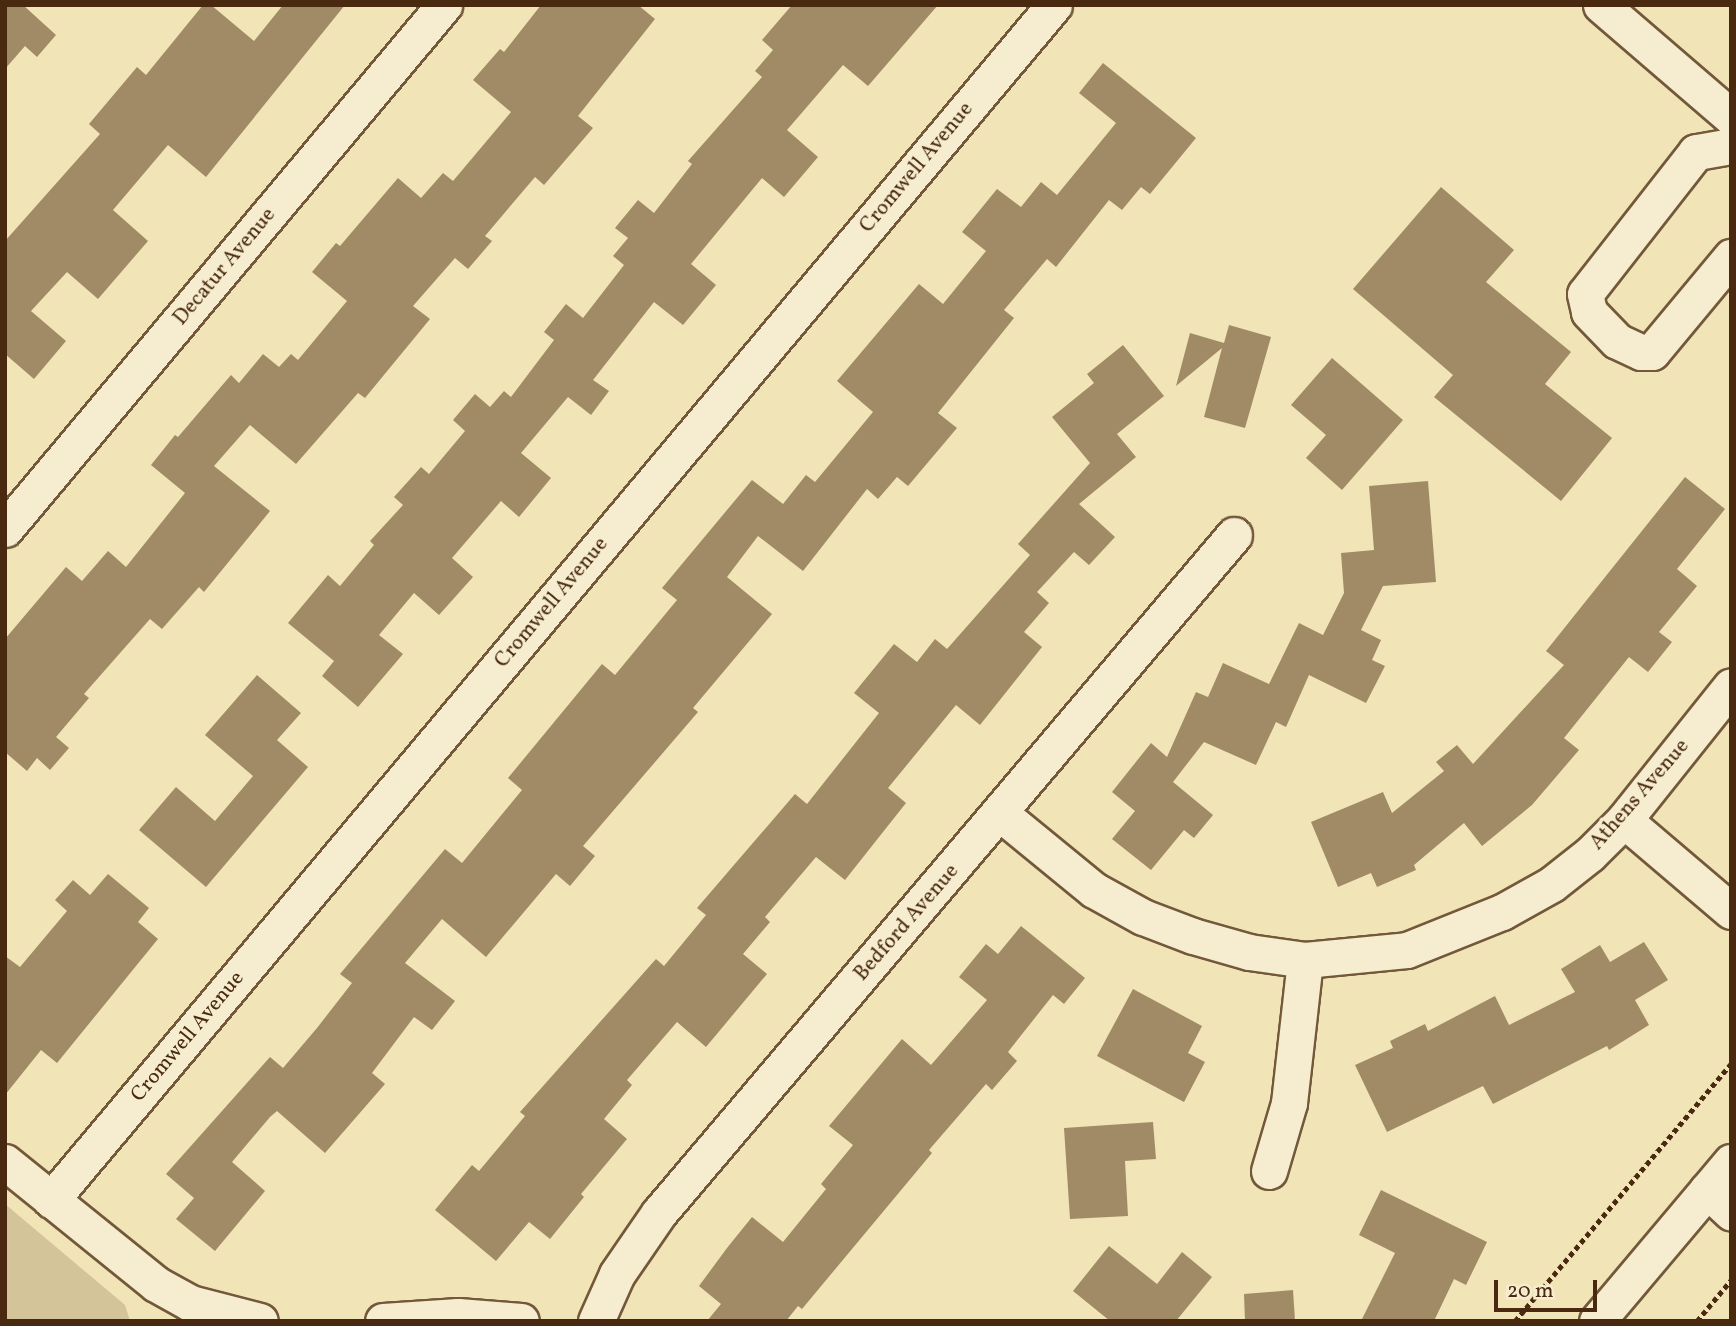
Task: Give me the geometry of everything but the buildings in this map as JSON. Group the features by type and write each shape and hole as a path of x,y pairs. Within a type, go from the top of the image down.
{"street":[{"name":"Decatur Avenue","path":"5,529 444,5"},
{"name":"Cromwell Avenue","path":"51,1200 1054,5"},
{"path":"1601,5 1731,117"},
{"path":"1731,146 1696,152 1584,294 1589,312 1617,341 1641,352 1652,352 1731,257"},
{"name":"Bedford Avenue","path":"596,1321 617,1274 659,1213 1001,814 1234,535"},
{"name":"Athens Avenue","path":"1001,814 1094,890 1143,917 1249,952 1305,960 1381,954 1452,935 1552,884 1624,820 1731,686"},
{"path":"1624,820 1731,911"},
{"path":"1269,1171 1289,1103 1305,960"},
{"path":"5,1162 156,1284 186,1312 260,1321"},
{"path":"1597,1321 1719,1201 1731,1162"},
{"path":"383,1321 458,1315 522,1321"}],"path":[{"path":"1515,1321 1731,1064"},
{"path":"1697,1321 1731,1280"}],"shaded area":[{"path":"5,1204 125,1305 130,1321 5,1321"}]}
